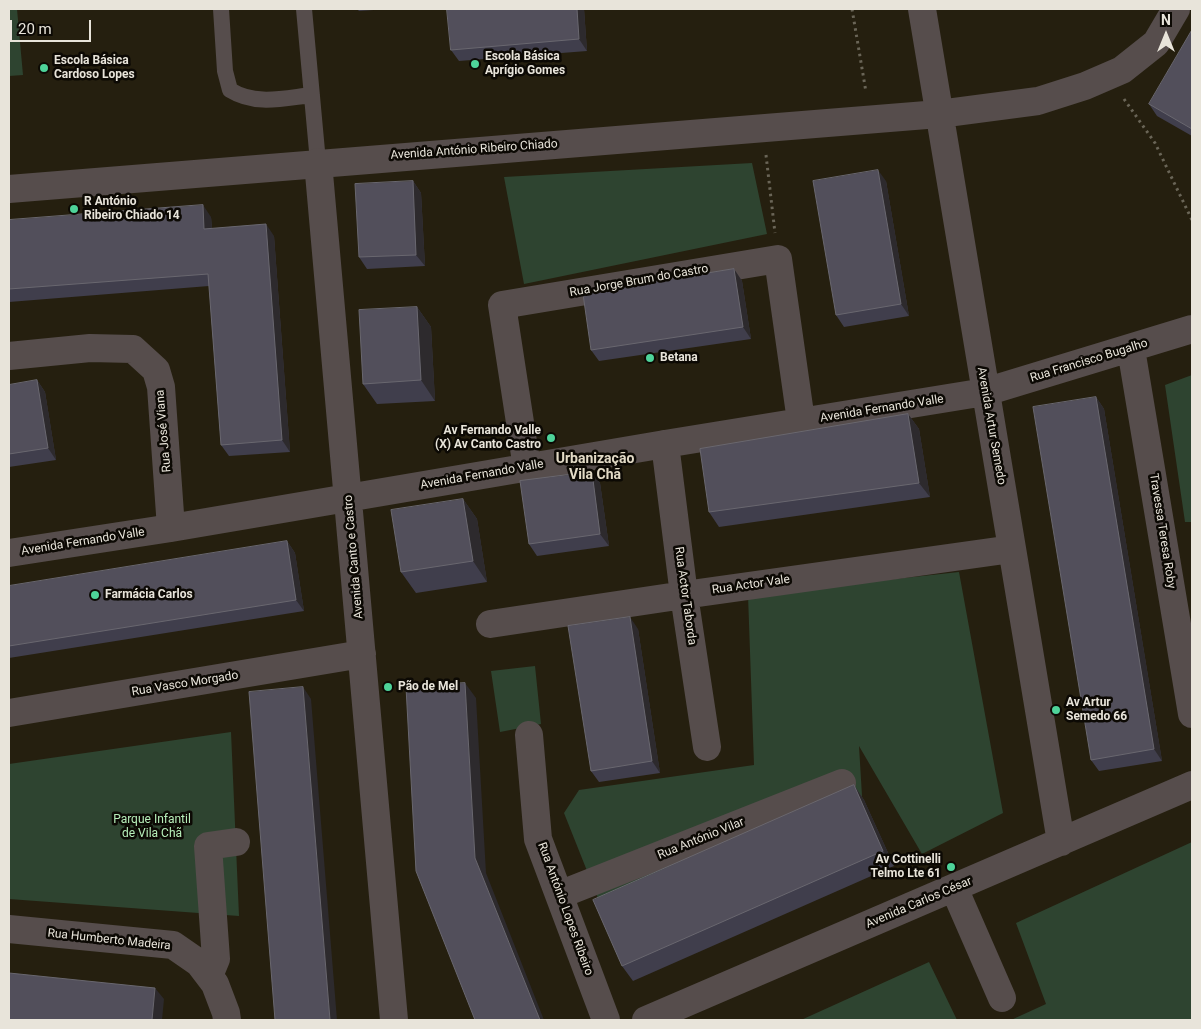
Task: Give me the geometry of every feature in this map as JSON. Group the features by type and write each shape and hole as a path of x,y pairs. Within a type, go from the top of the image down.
{"street":[{"name":"Avenida Artur Semedo","path":"922,9 1061,842"},
{"name":"Avenida António Ribeiro Chiado","path":"9,189 318,162 939,114 1038,101 1085,86 1122,70 1156,43 1176,9"},
{"name":"Avenida Canto e Castro","path":"318,162 394,1020"},
{"name":"Rua Jorge Brum do Castro","path":"527,468 502,305 661,277 778,259 801,421"},
{"name":"Rua Francisco Bugalho","path":"985,392 1192,330"},
{"name":"Rua José Viana","path":"9,356 90,348 133,349 156,370 161,387 171,528"},
{"name":"Travessa Teresa Roby","path":"1131,349 1192,714"},
{"name":"Avenida Fernando Valle","path":"9,553 171,528 801,421 985,392"},
{"name":"Rua Actor Taborda","path":"665,444 684,594 707,747"},
{"name":"Rua Actor Vale","path":"490,624 684,594 1012,549"},
{"name":"Rua Vasco Morgado","path":"9,713 362,654"},
{"name":"Rua António Lopes Ribeiro","path":"529,735 538,839 606,1020"},
{"name":"Rua António Vilar","path":"559,895 842,783"},
{"name":"Avenida Carlos César","path":"646,1020 1192,785"},
{"path":"209,976 216,959 208,846 236,842"},
{"path":"954,888 1002,998"},
{"name":"Rua Humberto Madeira","path":"9,929 174,945 199,963 215,984 227,1020"}],"lane":[{"path":"221,9 225,71 230,90 240,96 263,101 312,95"},
{"name":"Avenida Canto e Castro","path":"304,9 318,162"}],"path":[{"path":"852,9 870,119"},
{"path":"1108,76 1155,143 1192,220"},
{"path":"766,161 772,211"}],"green space":[{"path":"9,9 17,9 23,75 9,76"},
{"path":"752,163 767,234 524,284 504,177"},
{"path":"1192,375 1192,522 1185,522 1165,385"},
{"path":"959,572 1003,813 922,854 859,746 862,796 601,906 564,813 579,790 754,765 748,595"},
{"path":"535,666 541,724 500,732 491,671"},
{"name":"Parque Infantil de Vila Chã","path":"231,732 239,916 9,899 9,764"},
{"path":"1192,842 1192,1020 1011,1020 1046,1004 1016,923"},
{"path":"929,962 957,1020 801,1020"}],"building":[{"path":"447,9 577,9 579,39 451,50"},
{"path":"1192,30 1192,129 1149,104"},
{"path":"878,170 901,304 836,315 813,181"},
{"path":"413,181 416,255 359,257 355,184"},
{"path":"203,205 204,229 266,224 282,440 221,445 208,274 9,289 9,220"},
{"path":"734,269 743,327 591,350 583,294"},
{"path":"417,307 421,380 363,384 359,310"},
{"path":"37,380 48,448 9,454 9,385"},
{"path":"1096,397 1154,749 1091,760 1033,407"},
{"path":"908,414 919,483 709,512 700,449"},
{"path":"592,472 600,534 529,544 520,481"},
{"path":"463,499 473,561 401,572 391,510"},
{"path":"287,541 296,600 9,646 9,586"},
{"path":"630,617 652,761 591,771 568,626"},
{"path":"465,683 475,858 540,1020 475,1020 416,871 406,687"},
{"path":"303,687 330,1020 275,1020 249,692"},
{"path":"854,785 883,851 622,966 593,900"},
{"path":"9,973 155,988 152,1020 9,1020"}],"place":[{"name":"Escola Básica Aprígio Gomes","path":"475,64"},
{"name":"Escola Básica Cardoso Lopes","path":"44,68"},
{"name":"R António Ribeiro Chiado 14","path":"74,209"},
{"name":"Betana","path":"650,358"},
{"name":"Av Fernando Valle (X) Av Canto Castro","path":"551,438"},
{"name":"Farmácia Carlos","path":"95,595"},
{"name":"Pão de Mel","path":"388,687"},
{"name":"Av Artur Semedo 66","path":"1056,710"},
{"name":"Av Cottinelli Telmo Lte 61","path":"951,867"}],"district":[{"name":"Urbanização Vila Chã","path":"595,468"}]}
